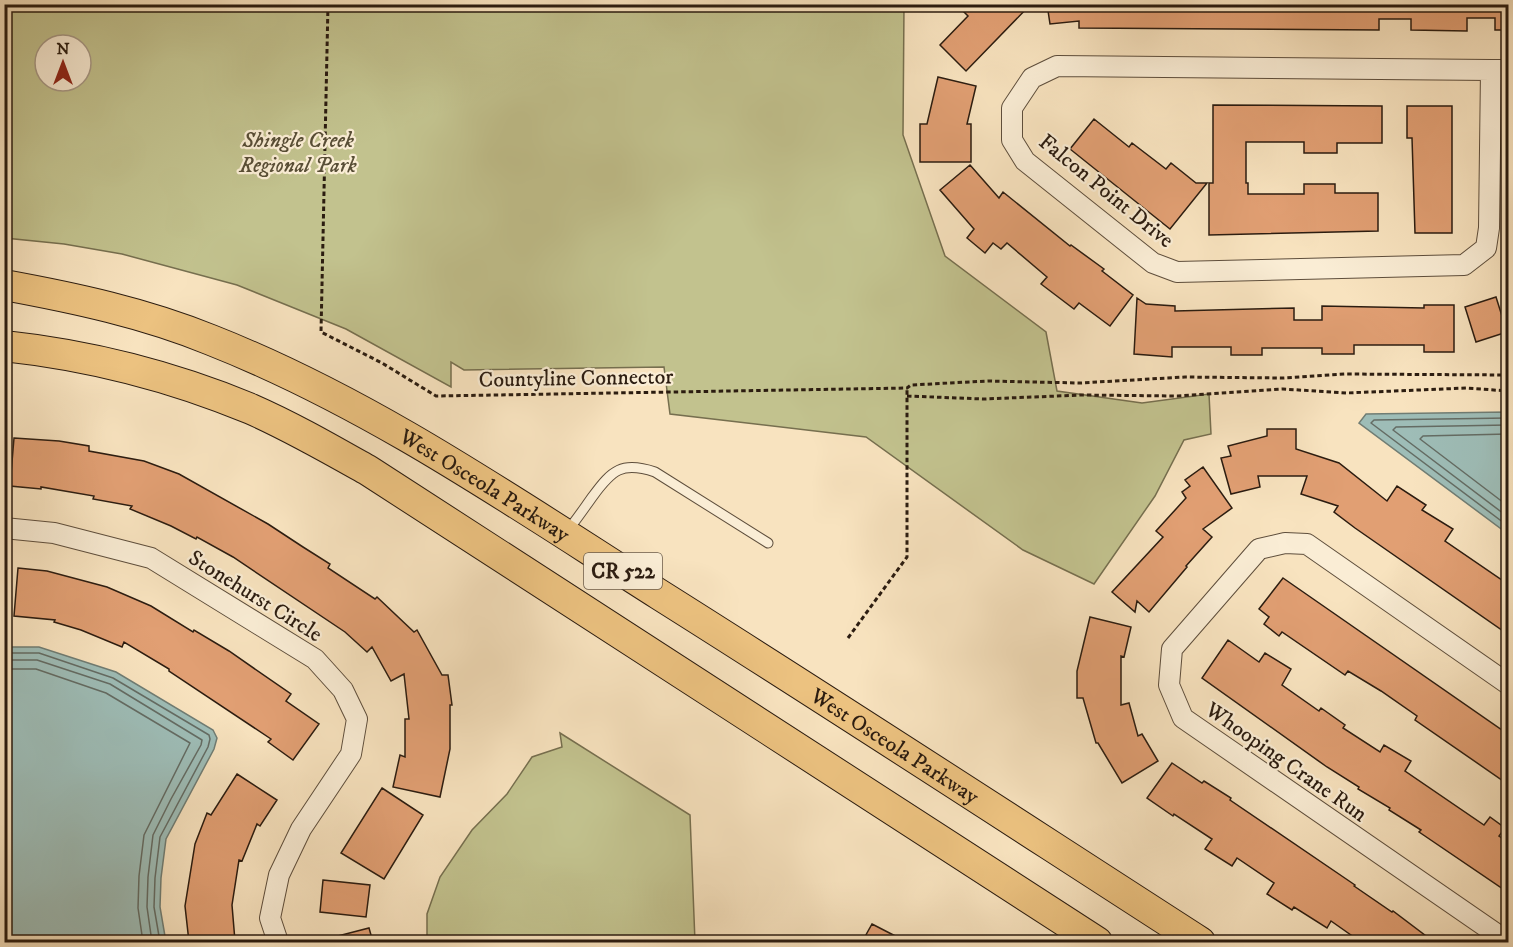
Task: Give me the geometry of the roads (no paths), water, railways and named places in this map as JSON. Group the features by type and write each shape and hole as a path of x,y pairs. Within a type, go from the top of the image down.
{"main road":[{"name":"West Osceola Parkway","path":"4,285 98,304 208,338 270,364 342,400 482,482 565,534 1200,942"},
{"name":"CR 522","path":"4,345 101,363 178,383 250,409 312,438 389,483 1097,942"}],"street":[{"name":"Falcon Point Drive","path":"1057,66 1500,70 1489,228 1485,248 1464,266 1177,272 1153,263 1025,161 1012,140 1012,108 1032,78 1057,66"},
{"name":"Stonehurst Circle","path":"4,528 54,532 151,558 315,659 343,690 357,719 351,754 301,829 279,875 270,918 278,942"},
{"name":"Whooping Crane Run","path":"1508,942 1183,718 1168,685 1172,649 1259,549 1285,543 1307,544 1509,684"}],"lane":[{"path":"565,534 607,477 617,470 641,467 655,472 768,543"}],"water":[{"path":"1508,412 1508,534 1359,423 1366,414"},
{"path":"5,647 39,647 116,672 213,730 217,738 214,749 166,839 160,907 166,942 5,942"}],"park label":[{"name":"Shingle Creek Regional Park","path":"298,152"}]}
